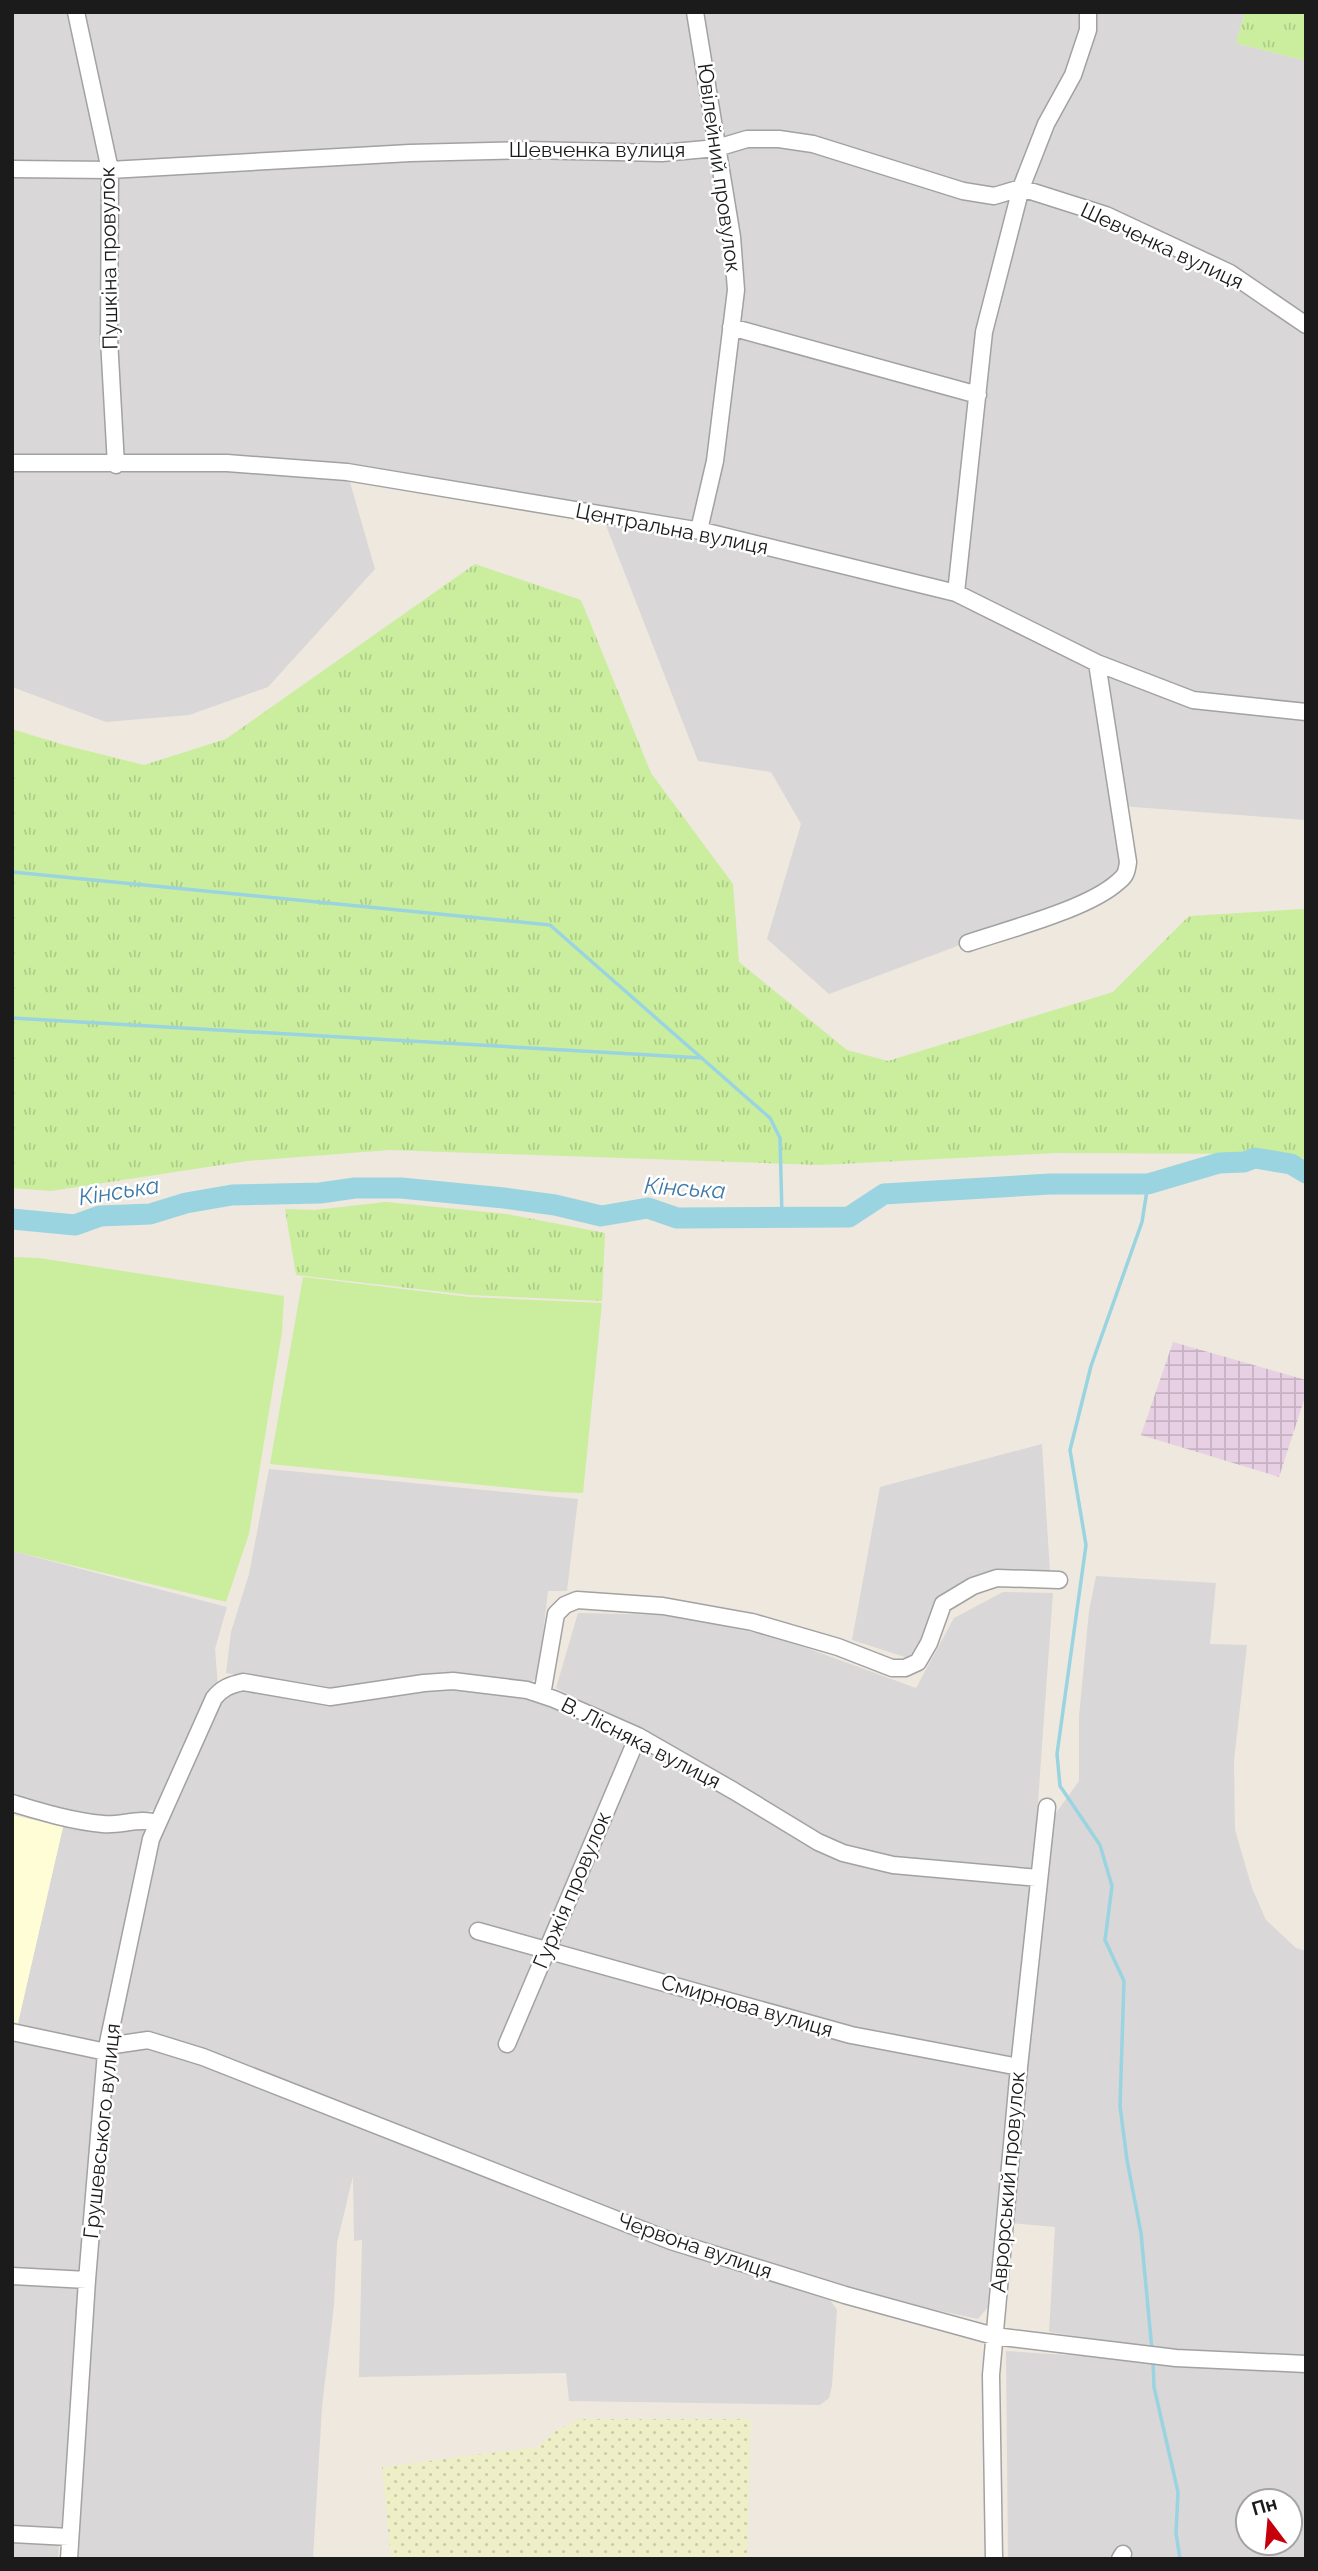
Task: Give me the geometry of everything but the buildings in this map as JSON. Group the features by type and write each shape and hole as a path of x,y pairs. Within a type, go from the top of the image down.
{"street":[{"name":"Пушкіна провулок","path":"76,12 110,170 109,339 116,465"},
{"name":"Ювілейний провулок","path":"695,12 732,237 736,290 715,461 699,530"},
{"path":"956,593 984,332 1021,188 1046,124 1073,75 1088,30 1088,12"},
{"name":"Шевченка вулиця","path":"12,169 110,170 410,153 526,150 662,153 717,148 747,139 779,139 813,144 963,191 994,195 1021,188 1106,215 1230,274 1306,326"},
{"path":"732,327 978,395"},
{"name":"Центральна вулиця","path":"12,463 227,463 347,472 699,530 956,593 1097,663 1193,700 1306,712"},
{"path":"968,943 1097,897 1120,881 1127,872 1129,862 1097,663"},
{"path":"542,1695 556,1614 565,1605 577,1600 663,1606 752,1622 838,1647 892,1668 905,1668 918,1662 929,1643 943,1604 973,1586 997,1578 1059,1580"},
{"name":"В. Лісняка вулиця","path":"229,1685 243,1682 330,1698 453,1681 542,1695 638,1737 818,1842 843,1853 893,1865 1039,1878"},
{"name":"Грушевського вулиця","path":"69,2559 87,2280 106,2049 156,1823 214,1698 220,1690 229,1685"},
{"name":"Гуржія провулок","path":"507,2044 638,1737"},
{"path":"12,1802 54,1816 101,1824 116,1825 150,1820 156,1823"},
{"name":"Аврорський провулок","path":"994,2559 990,2375 1047,1807"},
{"name":"Смирнова вулиця","path":"478,1931 851,2035 1019,2067"},
{"name":"Червона вулиця","path":"12,2032 106,2049 138,2040 160,2042 671,2241 845,2295 994,2336 1176,2358 1306,2364"},
{"path":"12,2276 87,2280"},
{"path":"12,2534 69,2537"}],"shaded area":[{"path":"12,12 75,12 109,169 12,169"},
{"path":"77,12 695,12 716,147 111,169"},
{"path":"696,12 1086,12 1085,30 1020,187 993,195 813,143 717,147"},
{"path":"1091,12 1245,12 1236,43 1306,61 1306,324 1231,273 1023,188"},
{"path":"779,140 963,192 1020,189 977,394 733,326 718,149"},
{"path":"716,149 735,290 699,529 418,483 117,464 111,171"},
{"path":"12,170 109,171 115,464 12,462"},
{"path":"1022,189 1106,216 1230,274 1306,327 1306,820 1121,806 1098,664 957,593 985,333"},
{"path":"732,329 977,396 956,592 707,531"},
{"path":"12,464 347,472 375,569 268,687 189,715 106,722 12,687"},
{"path":"602,515 956,595 1097,663 1128,862 1120,880 968,942 829,994 767,939 801,824 771,772 698,761"},
{"path":"1173,1342 1306,1380 1306,1394 1279,1477 1141,1435"},
{"path":"1042,1444 1050,1573 996,1571 966,1580 940,1600 911,1659 852,1640 880,1487"},
{"path":"269,1469 578,1499 567,1591 548,1591 538,1677 527,1685 345,1692 317,1690 226,1673 231,1632 249,1574"},
{"path":"12,1551 227,1607 215,1649 218,1687 159,1807 123,1822 107,1821 12,1799"},
{"path":"1096,1576 1216,1583 1210,1644 1247,1645 1234,1761 1235,1830 1252,1888 1266,1920 1296,1948 1306,1951 1306,2358 1192,2354 1049,2332 1055,2227 1009,2223 1051,1820 1079,1781 1079,1716 1089,1611"},
{"path":"1003,1592 1053,1593 1033,1871 910,1860 846,1849 640,1730 556,1688 578,1613 672,1615 779,1638 916,1688 954,1618"},
{"path":"229,1685 301,1696 428,1686 524,1693 638,1741 819,1845 1031,1881 993,2301 978,2319 866,2295 683,2239 158,2036 111,2035 158,1822"},
{"path":"12,1815 63,1827 18,2023 12,2022"},
{"path":"68,1824 138,1827 144,1830 147,1837 102,2043 23,2029 18,2023 63,1827"},
{"path":"12,2041 93,2055 100,2063 81,2270 73,2272 12,2269"},
{"path":"142,2044 219,2067 830,2300 837,2310 829,2398 820,2405 569,2401 566,2373 359,2377 362,2240 354,2241 353,2176 337,2243 334,2305 322,2407 313,2559 73,2559 110,2053"},
{"path":"12,2279 84,2286 67,2524 60,2528 12,2527"},
{"path":"1006,2351 1306,2370 1306,2559 1008,2559"},
{"path":"12,2541 59,2542 58,2559 12,2559"}],"green space":[{"path":"1245,12 1306,12 1306,61 1236,43"},
{"path":"475,564 581,600 651,773 733,884 739,962 847,1050 888,1061 1113,992 1189,916 1304,909 1306,1159 1289,1154 1057,1153 820,1165 390,1150 247,1161 51,1191 12,1188 12,729 144,765 226,739"},
{"path":"386,1202 507,1214 605,1233 602,1301 470,1295 296,1275 285,1209 314,1210"},
{"path":"12,1257 39,1258 284,1296 282,1332 249,1534 226,1602 12,1551"},
{"path":"303,1277 470,1297 602,1303 583,1493 270,1464"},
{"path":"580,2419 751,2419 747,2559 391,2559 382,2467 538,2447 555,2431"}],"waterway":[{"path":"12,872 550,925 770,1118 780,1138 782,1216"},
{"path":"12,1018 702,1058"},
{"name":"Кінська","path":"12,1219 75,1225 100,1216 150,1214 186,1203 232,1195 320,1193 355,1188 401,1188 504,1198 555,1205 601,1216 648,1208 677,1218 849,1217 884,1194 1050,1184 1148,1184 1219,1163 1244,1162 1255,1158 1291,1164 1306,1173"},
{"path":"1148,1184 1142,1222 1091,1366 1070,1450 1086,1545 1057,1754 1060,1786 1100,1845 1112,1886 1105,1940 1124,1981 1120,2106 1141,2233 1152,2350"},
{"path":"1153,2361 1154,2387 1178,2492 1176,2533 1180,2559"}]}
